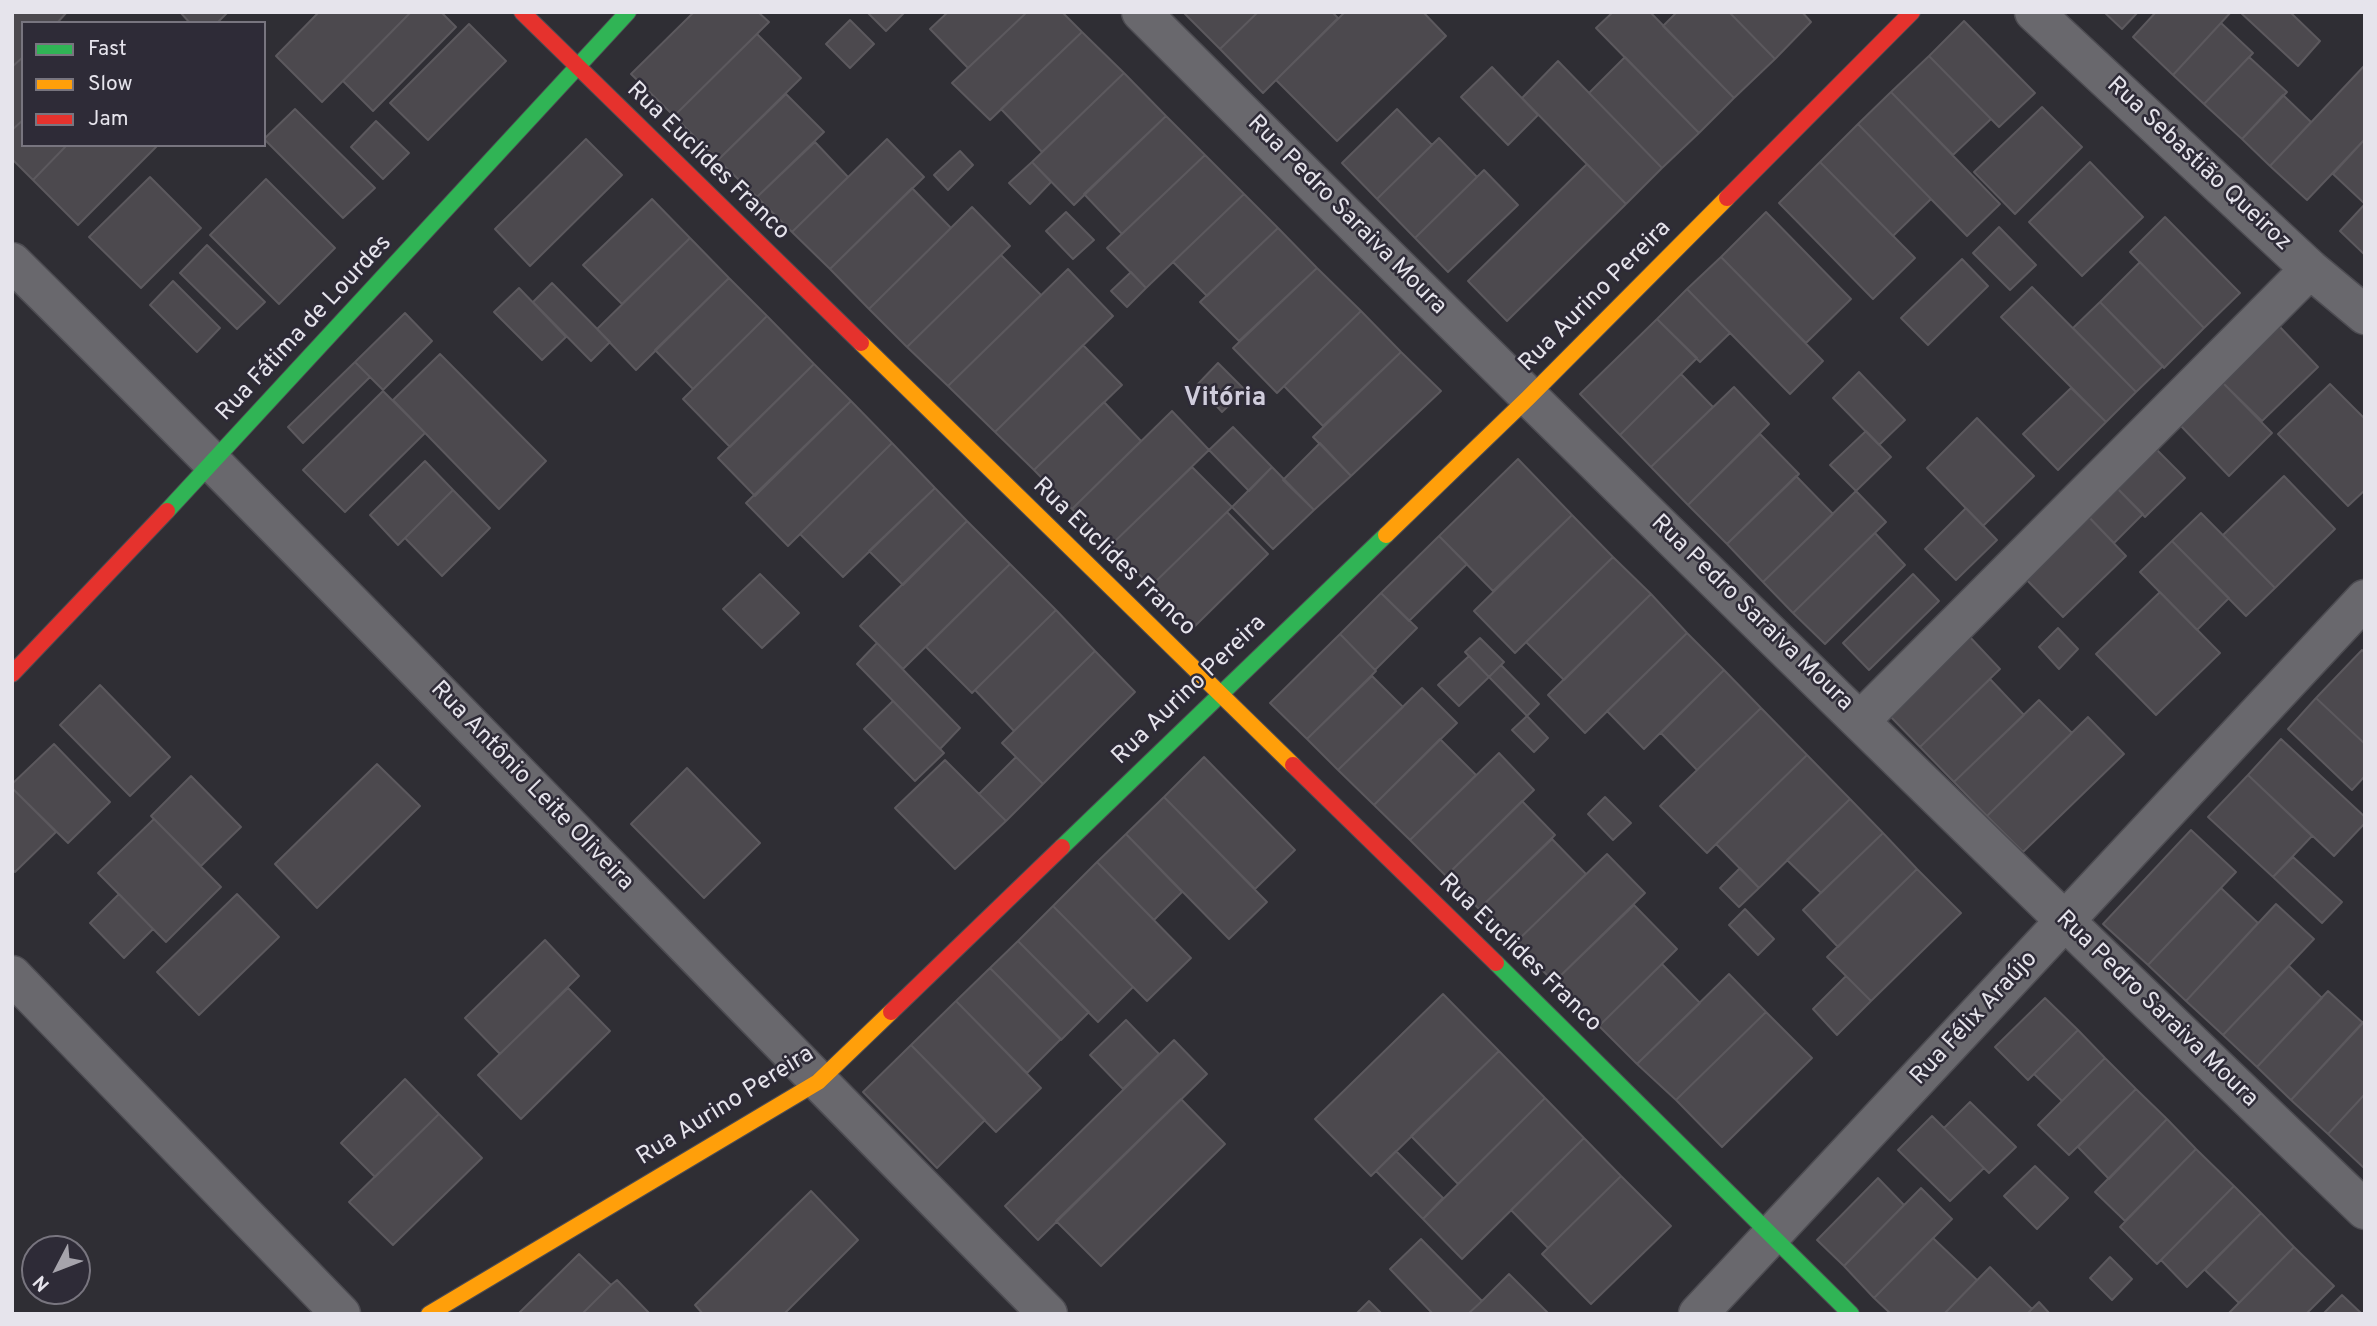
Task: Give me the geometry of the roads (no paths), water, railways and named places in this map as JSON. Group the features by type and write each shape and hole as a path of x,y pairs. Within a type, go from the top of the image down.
{"street":[{"name":"Rua Euclides Franco","path":"522,12 1774,1235 1851,1314"},
{"name":"Rua Fátima de Lourdes","path":"12,674 214,462 628,12"},
{"name":"Rua Pedro Saraiva Moura","path":"1142,12 1528,398 1861,720 2065,922 2365,1210"},
{"name":"Rua Aurino Pereira","path":"429,1314 818,1082 1528,398 1912,12"},
{"name":"Rua Sebastião Queiroz","path":"2034,12 2310,269 2365,315"},
{"name":"Rua Antônio Leite Oliveira","path":"12,262 214,462 1048,1314"},
{"path":"1861,720 2310,269"},
{"name":"Rua Félix Araújo","path":"1698,1314 2365,599"},
{"path":"12,975 341,1314"}],"district":[{"name":"Vitória","path":"1225,400"}]}
